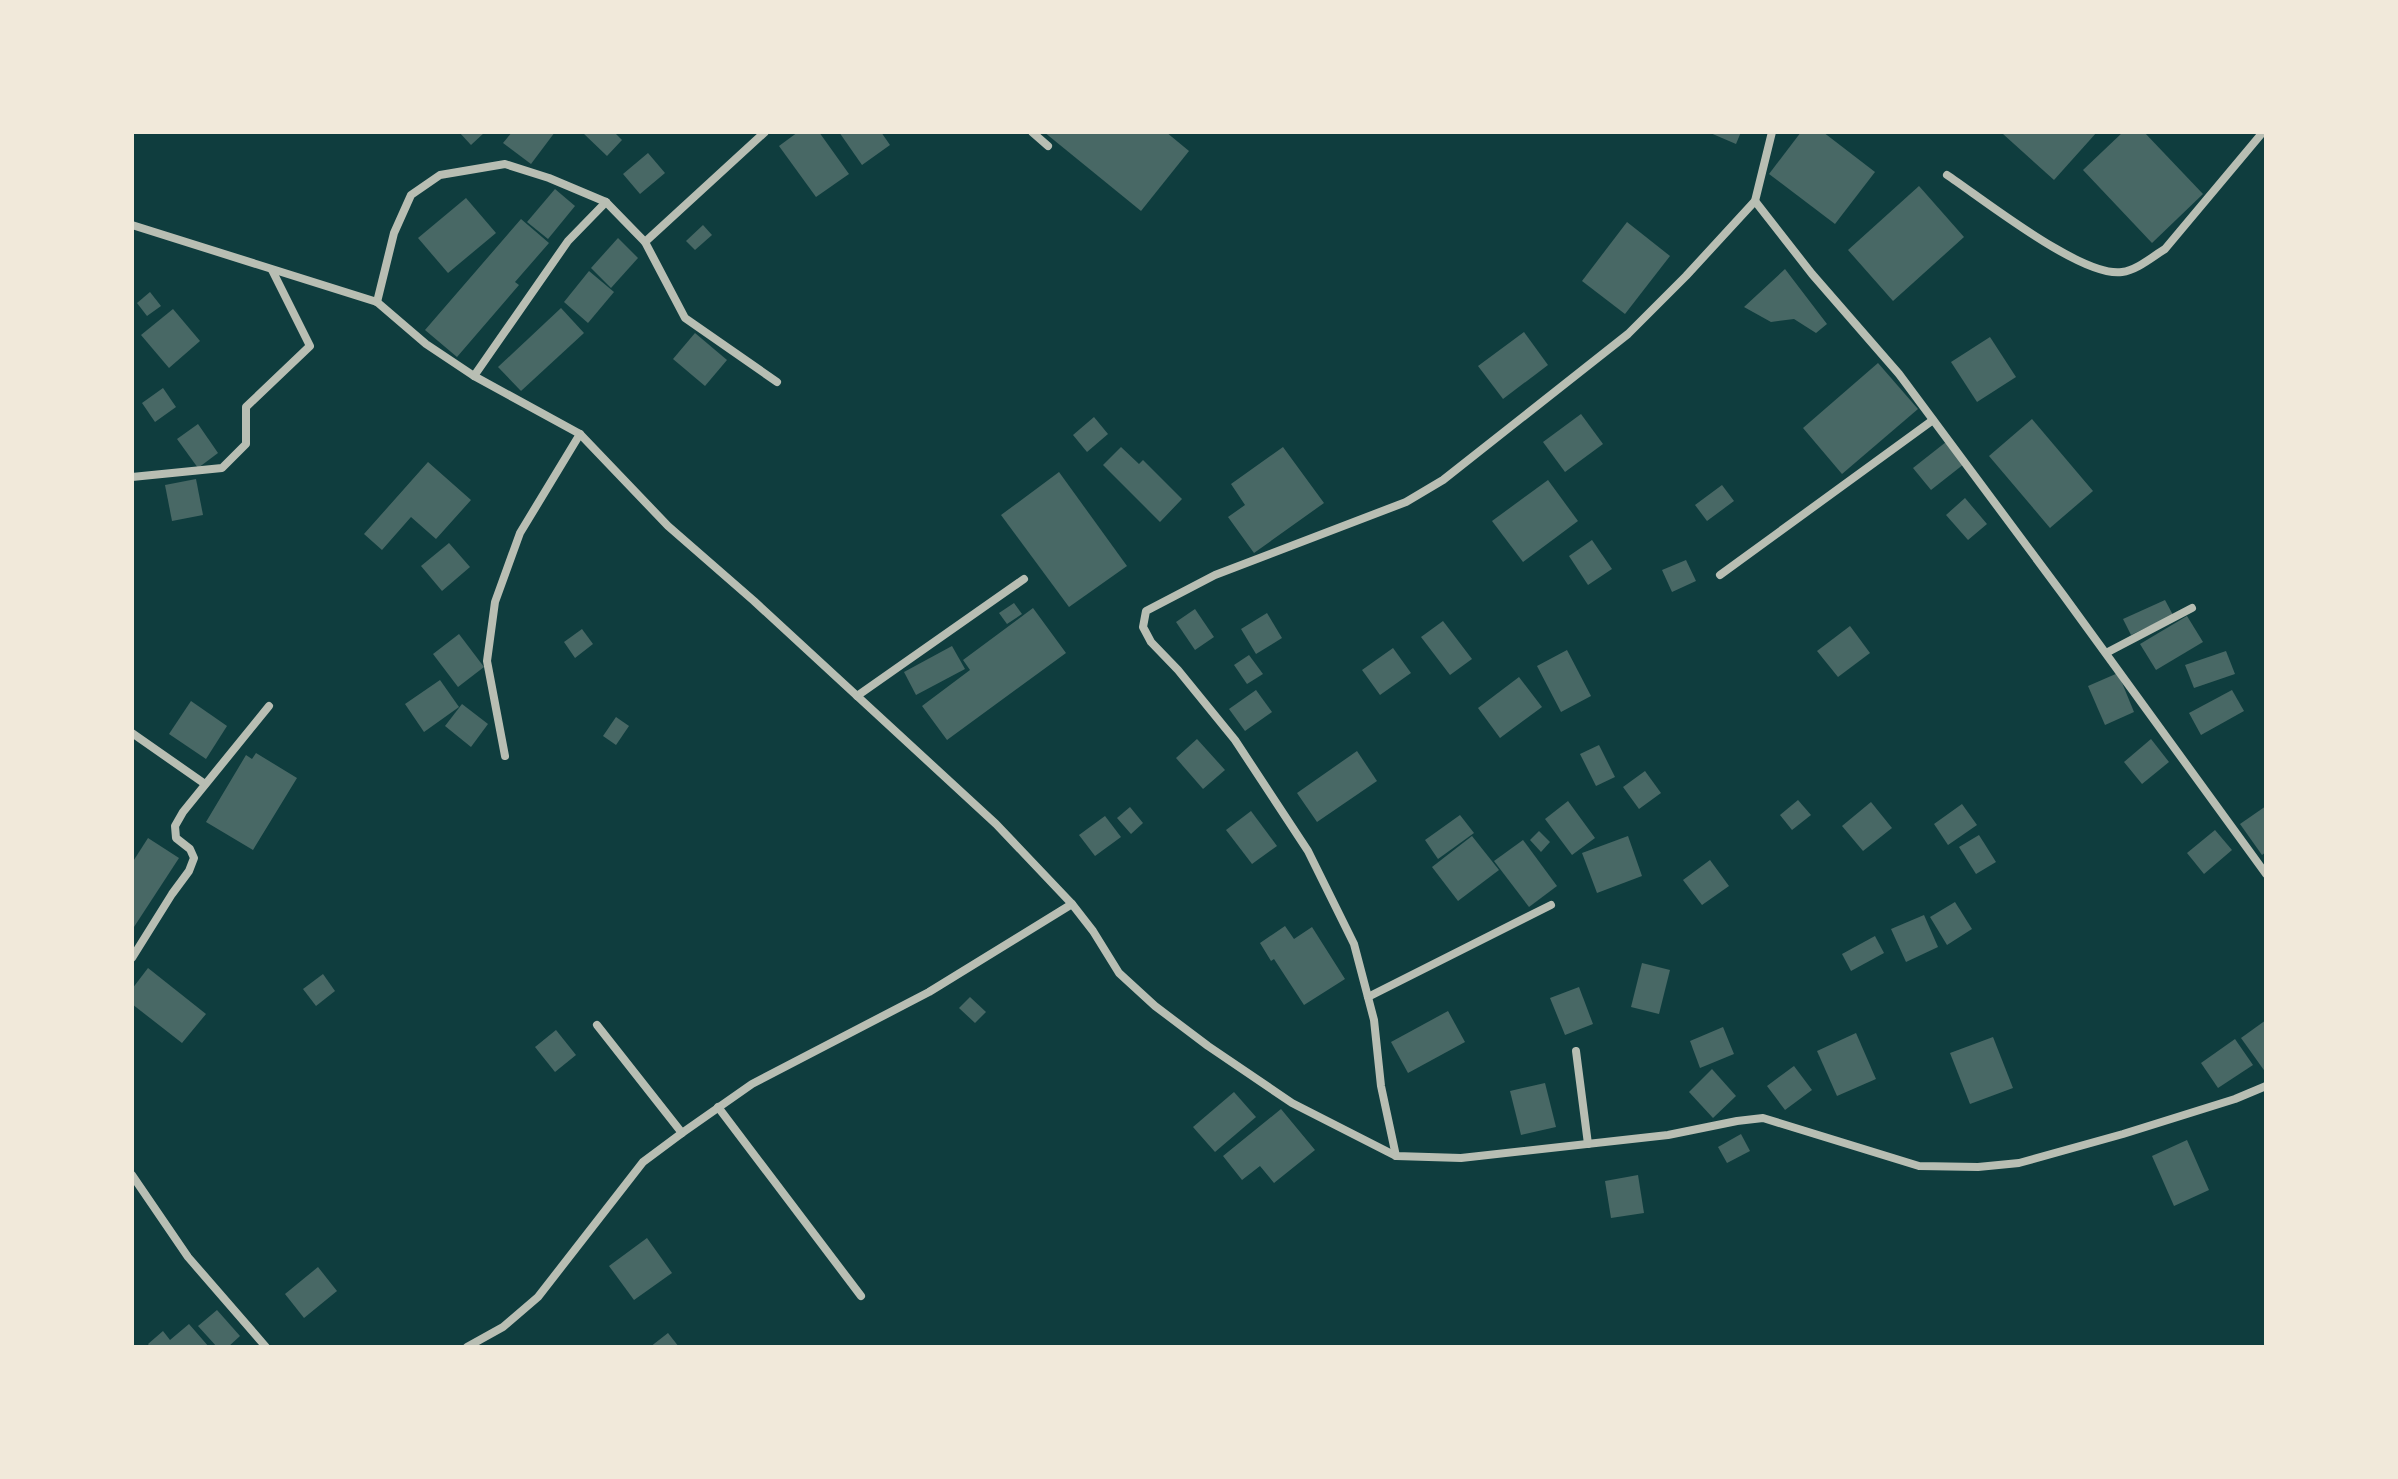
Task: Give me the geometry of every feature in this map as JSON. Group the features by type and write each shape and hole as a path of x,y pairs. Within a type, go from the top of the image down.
{"street":[{"path":"645,242 765,132"},
{"path":"1032,132 1048,146"},
{"path":"1396,1156 1381,1086 1374,1020 1354,944 1308,851 1235,740 1151,642 1143,627 1146,611 1215,575 1406,502 1443,480 1628,334 1755,201 1772,132"},
{"path":"1947,175 2067,257 2094,270 2122,272 2165,249 2263,132"},
{"path":"377,302 394,233 411,195 440,175 505,164 606,202 645,242 685,318 777,382"},
{"path":"1755,201 1812,274 1899,374 2266,874"},
{"path":"474,376 568,241 606,202"},
{"path":"132,225 377,302 426,344 474,376 580,434 668,526 996,824 1072,904 1119,973 1155,1006 1292,1103 1396,1156 1461,1158 1668,1135 1763,1118 1919,1166 1978,1167 2019,1163 2123,1134 2235,1099 2266,1086"},
{"path":"132,477 222,468 246,444 246,407 310,346 272,270"},
{"path":"1720,575 1933,420"},
{"path":"505,756 487,661 495,602 520,533 580,434"},
{"path":"857,696 1024,579"},
{"path":"2106,653 2192,608"},
{"path":"132,958 189,871 194,858 190,849 176,838 175,826 269,706"},
{"path":"132,733 205,784"},
{"path":"467,1347 503,1327 538,1297 643,1162 682,1133 752,1084 929,992 1072,904"},
{"path":"1368,997 1551,905"},
{"path":"597,1025 682,1133"},
{"path":"1576,1051 1588,1144"},
{"path":"718,1107 861,1296"},
{"path":"132,1175 188,1257 266,1347"}],"building":[{"path":"459,132 485,132 471,145"},
{"path":"512,132 555,132 531,164 503,143"},
{"path":"582,132 614,132 622,140 607,156"},
{"path":"798,132 819,132 849,174 816,197 779,146"},
{"path":"839,132 881,132 890,145 862,165"},
{"path":"1044,132 1166,132 1189,151 1141,211"},
{"path":"1708,132 1741,132 1736,144"},
{"path":"1801,132 1823,132 1875,172 1835,224 1769,174"},
{"path":"2097,132 2054,180 2003,134"},
{"path":"2123,132 2144,132 2203,194 2152,243 2083,170"},
{"path":"648,153 665,173 640,194 623,174"},
{"path":"1919,186 1964,237 1893,301 1848,250"},
{"path":"555,189 575,206 548,239 527,222"},
{"path":"466,198 496,233 448,273 418,238"},
{"path":"521,219 549,243 515,282 519,285 457,357 425,330"},
{"path":"1627,222 1670,256 1625,314 1582,281"},
{"path":"703,225 712,235 695,250 686,241"},
{"path":"618,238 638,258 611,288 591,268"},
{"path":"1785,269 1827,324 1816,333 1794,319 1771,322 1744,307"},
{"path":"589,271 614,292 588,323 564,302"},
{"path":"150,292 161,306 147,316 137,303"},
{"path":"561,308 584,333 521,391 498,367"},
{"path":"173,309 200,341 169,368 141,335"},
{"path":"1524,332 1548,365 1503,399 1478,366"},
{"path":"695,333 727,360 705,386 673,359"},
{"path":"1990,337 2016,377 1977,402 1951,362"},
{"path":"1878,363 1918,409 1842,474 1803,428"},
{"path":"163,388 176,407 155,422 142,403"},
{"path":"1581,414 1603,444 1565,472 1543,442"},
{"path":"1094,417 1108,434 1087,452 1073,435"},
{"path":"2032,419 2093,491 2050,528 1989,456"},
{"path":"198,424 218,453 198,468 177,439"},
{"path":"1946,442 1964,464 1931,490 1913,468"},
{"path":"1121,447 1139,464 1143,460 1182,499 1160,522 1103,465"},
{"path":"1283,447 1324,503 1254,553 1228,517 1245,505 1231,484"},
{"path":"428,462 471,500 436,539 411,517 382,550 364,534"},
{"path":"1059,472 1127,566 1069,607 1001,515"},
{"path":"196,479 203,515 172,521 165,485"},
{"path":"1548,480 1578,521 1523,562 1492,521"},
{"path":"1722,485 1734,501 1707,521 1695,505"},
{"path":"1965,498 1987,524 1968,540 1946,515"},
{"path":"1592,540 1612,569 1588,585 1569,556"},
{"path":"449,543 470,567 442,591 421,566"},
{"path":"1686,560 1696,581 1672,592 1662,570"},
{"path":"2165,600 2173,615 2131,635 2123,619"},
{"path":"1014,603 1022,614 1007,624 999,613"},
{"path":"1033,608 1066,653 947,740 922,706 970,670 963,660"},
{"path":"1195,609 1214,637 1195,650 1176,622"},
{"path":"1267,613 1282,638 1256,654 1241,629"},
{"path":"2187,616 2203,642 2156,670 2140,644"},
{"path":"1443,621 1472,659 1450,675 1421,637"},
{"path":"1850,626 1870,653 1838,677 1817,651"},
{"path":"582,629 593,644 575,658 564,642"},
{"path":"459,634 484,667 458,687 433,654"},
{"path":"952,646 965,669 916,695 904,672"},
{"path":"1393,648 1411,673 1380,695 1362,670"},
{"path":"1567,650 1591,696 1561,712 1537,666"},
{"path":"2226,651 2235,674 2194,688 2185,665"},
{"path":"1249,655 1263,674 1247,684 1234,665"},
{"path":"2118,673 2134,712 2105,725 2088,686"},
{"path":"1519,677 1542,707 1500,738 1478,708"},
{"path":"440,680 459,707 424,732 405,704"},
{"path":"1256,690 1272,712 1245,731 1229,709"},
{"path":"2232,690 2244,711 2201,735 2189,713"},
{"path":"191,701 227,726 206,759 169,734"},
{"path":"462,704 488,724 471,747 445,726"},
{"path":"616,717 629,726 616,745 603,736"},
{"path":"1197,739 1225,770 1203,789 1176,758"},
{"path":"2151,739 2169,762 2142,784 2124,762"},
{"path":"1599,745 1615,777 1596,786 1580,754"},
{"path":"1357,751 1377,781 1317,822 1297,793"},
{"path":"256,753 297,778 253,850 206,822 246,755 252,759"},
{"path":"1645,771 1661,793 1639,809 1623,787"},
{"path":"1798,800 1811,815 1792,830 1780,815"},
{"path":"1568,801 1595,838 1572,855 1545,819"},
{"path":"1871,802 1892,828 1863,851 1842,826"},
{"path":"1962,804 1977,825 1948,845 1934,824"},
{"path":"2266,806 2266,852 2262,855 2240,824"},
{"path":"1130,807 1143,823 1131,834 1117,818"},
{"path":"1251,811 1277,846 1252,864 1226,830"},
{"path":"1460,815 1474,833 1438,859 1425,840"},
{"path":"1105,816 1121,837 1095,856 1079,835"},
{"path":"2215,830 2232,850 2204,874 2187,853"},
{"path":"1539,831 1550,842 1541,852 1530,840"},
{"path":"1979,835 1996,862 1976,874 1959,847"},
{"path":"1472,836 1499,870 1458,901 1432,867"},
{"path":"1628,836 1642,876 1597,893 1582,853"},
{"path":"148,838 179,858 132,930 132,863"},
{"path":"1523,840 1557,886 1529,907 1494,861"},
{"path":"1710,860 1729,886 1702,905 1683,880"},
{"path":"1955,902 1972,929 1947,945 1930,917"},
{"path":"1924,915 1938,947 1906,962 1891,929"},
{"path":"1285,926 1294,939 1312,927 1345,979 1304,1005 1260,943"},
{"path":"1875,936 1884,953 1851,971 1842,954"},
{"path":"1642,963 1670,970 1659,1014 1631,1007"},
{"path":"148,968 206,1014 182,1043 132,1004 132,989"},
{"path":"323,974 335,991 316,1006 303,989"},
{"path":"1579,987 1593,1024 1565,1035 1550,998"},
{"path":"970,997 986,1012 975,1023 959,1008"},
{"path":"1448,1011 1465,1042 1408,1073 1391,1042"},
{"path":"2266,1020 2266,1073 2241,1038"},
{"path":"1723,1027 1734,1054 1700,1068 1690,1041"},
{"path":"556,1030 576,1055 555,1072 535,1047"},
{"path":"1856,1033 1876,1079 1837,1096 1817,1051"},
{"path":"1993,1037 2013,1088 1970,1104 1950,1053"},
{"path":"2235,1039 2253,1065 2218,1088 2201,1063"},
{"path":"1794,1066 1812,1090 1785,1110 1767,1086"},
{"path":"1712,1069 1736,1096 1713,1118 1689,1092"},
{"path":"1545,1083 1556,1127 1521,1135 1510,1091"},
{"path":"1234,1092 1256,1117 1215,1152 1193,1127"},
{"path":"1281,1109 1315,1150 1274,1183 1260,1166 1242,1180 1223,1156"},
{"path":"1741,1134 1750,1151 1727,1163 1718,1147"},
{"path":"2187,1140 2209,1190 2174,1206 2152,1156"},
{"path":"1638,1175 1644,1213 1611,1218 1605,1181"},
{"path":"647,1238 672,1273 634,1300 609,1266"},
{"path":"318,1267 337,1291 304,1318 285,1294"},
{"path":"217,1310 240,1336 228,1347 217,1347 198,1326"},
{"path":"189,1324 209,1347 150,1347 148,1344 163,1331 170,1340"},
{"path":"668,1333 679,1347 650,1347"}]}
